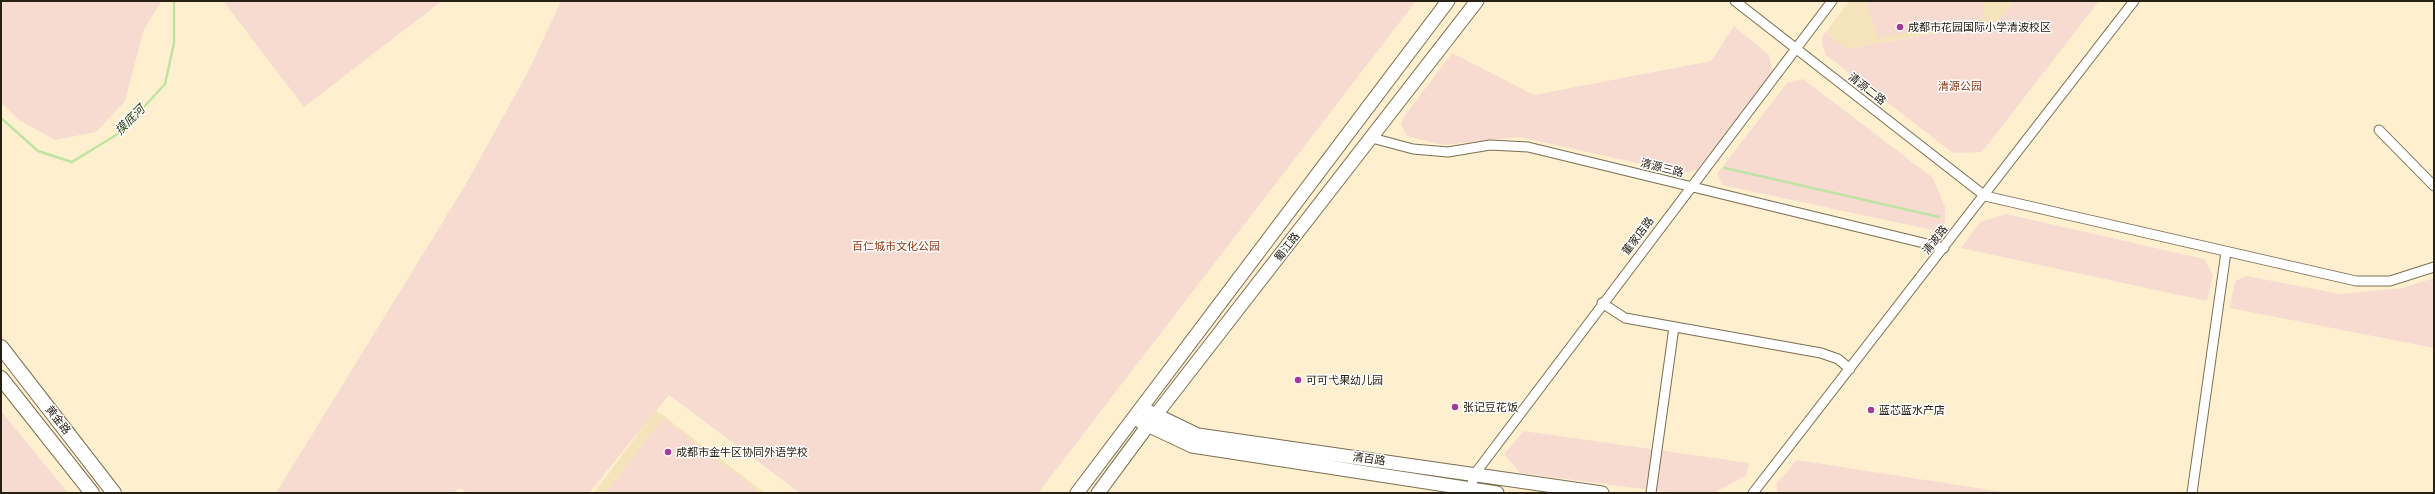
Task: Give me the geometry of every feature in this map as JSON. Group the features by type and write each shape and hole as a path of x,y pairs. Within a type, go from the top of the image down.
{"main road":[{"name":"黄金路","path":"1,347 114,493"},
{"name":"黄金路","path":"1,378 92,493"}],"street":[{"name":"蜀江路","path":"1077,493 1448,1"},
{"name":"蜀江路","path":"1098,493 1154,416 1372,138 1477,1"},
{"name":"清源二路","path":"1735,1 1985,196"},
{"name":"董家店路","path":"1471,491 1474,474 1832,1"},
{"name":"清波路","path":"1753,493 1985,196 2134,1"},
{"path":"2379,130 2434,186"},
{"name":"清源三路","path":"1372,138 1413,149 1448,152 1490,145 1528,147 1944,248"},
{"path":"1985,196 2356,281 2390,281 2434,266"},
{"path":"2192,493 2226,252"},
{"path":"1602,303 1625,318 1674,328 1821,353 1838,359 1850,369"},
{"path":"1650,493 1674,328"},
{"name":"清百路","path":"1137,412 1154,416 1198,435 1602,493"},
{"name":"清百路","path":"1137,412 1147,427 1192,446 1471,491 1497,493"}],"shaded area":[{"name":"成都市花园国际小学清波校区","path":"1849,1 2014,1 1998,22 1845,49 1826,32"},
{"name":"成都市金牛区协同外语学校","path":"656,410 765,493 594,493"}],"green space":[{"path":"1,1 162,1 144,29 125,101 96,132 55,140 19,120 1,103"},
{"path":"223,1 442,1 304,107"},
{"name":"百仁城市文化公园","path":"561,1 1416,1 1038,493 800,493 669,395 589,493 467,493 459,488 454,493 276,493 463,189 528,72"},
{"path":"1870,1 1983,1 1985,18 1878,38 1867,4"},
{"name":"清源公园","path":"2014,1 2099,1 1982,152 1953,153 1826,55 1822,44 1823,34 1826,32 1846,49 1998,22"},
{"path":"1734,26 1769,55 1773,72 1697,170 1683,173 1519,137 1442,145 1407,136 1401,124 1403,118 1452,53 1534,95 1711,61"},
{"path":"1803,79 1933,178 1945,207 1945,223 1937,231 1722,185 1717,174 1787,83"},
{"path":"2006,214 2204,259 2213,275 2207,301 1961,248 1980,222"},
{"path":"2247,276 2340,294 2402,288 2434,278 2434,348 2230,308 2235,281"},
{"path":"1,411 68,493 1,493"},
{"name":"成都市金牛区协同外语学校","path":"663,419 760,493 606,493"},
{"path":"1524,431 1749,463 1747,475 1714,493 1673,493 1520,473 1504,454"},
{"path":"1797,460 2009,493 1778,493 1776,484"}],"waterway":[{"name":"摸底河","path":"1,118 38,151 72,162 121,132 165,84 174,43 174,1"},
{"path":"1725,168 1939,217"}],"place":[{"name":"成都市花园国际小学清波校区","path":"1900,27"},
{"name":"可可弋果幼儿园","path":"1298,380"},
{"name":"张记豆花饭","path":"1455,407"},
{"name":"蓝芯蓝水产店","path":"1871,410"},
{"name":"成都市金牛区协同外语学校","path":"668,452"}]}
